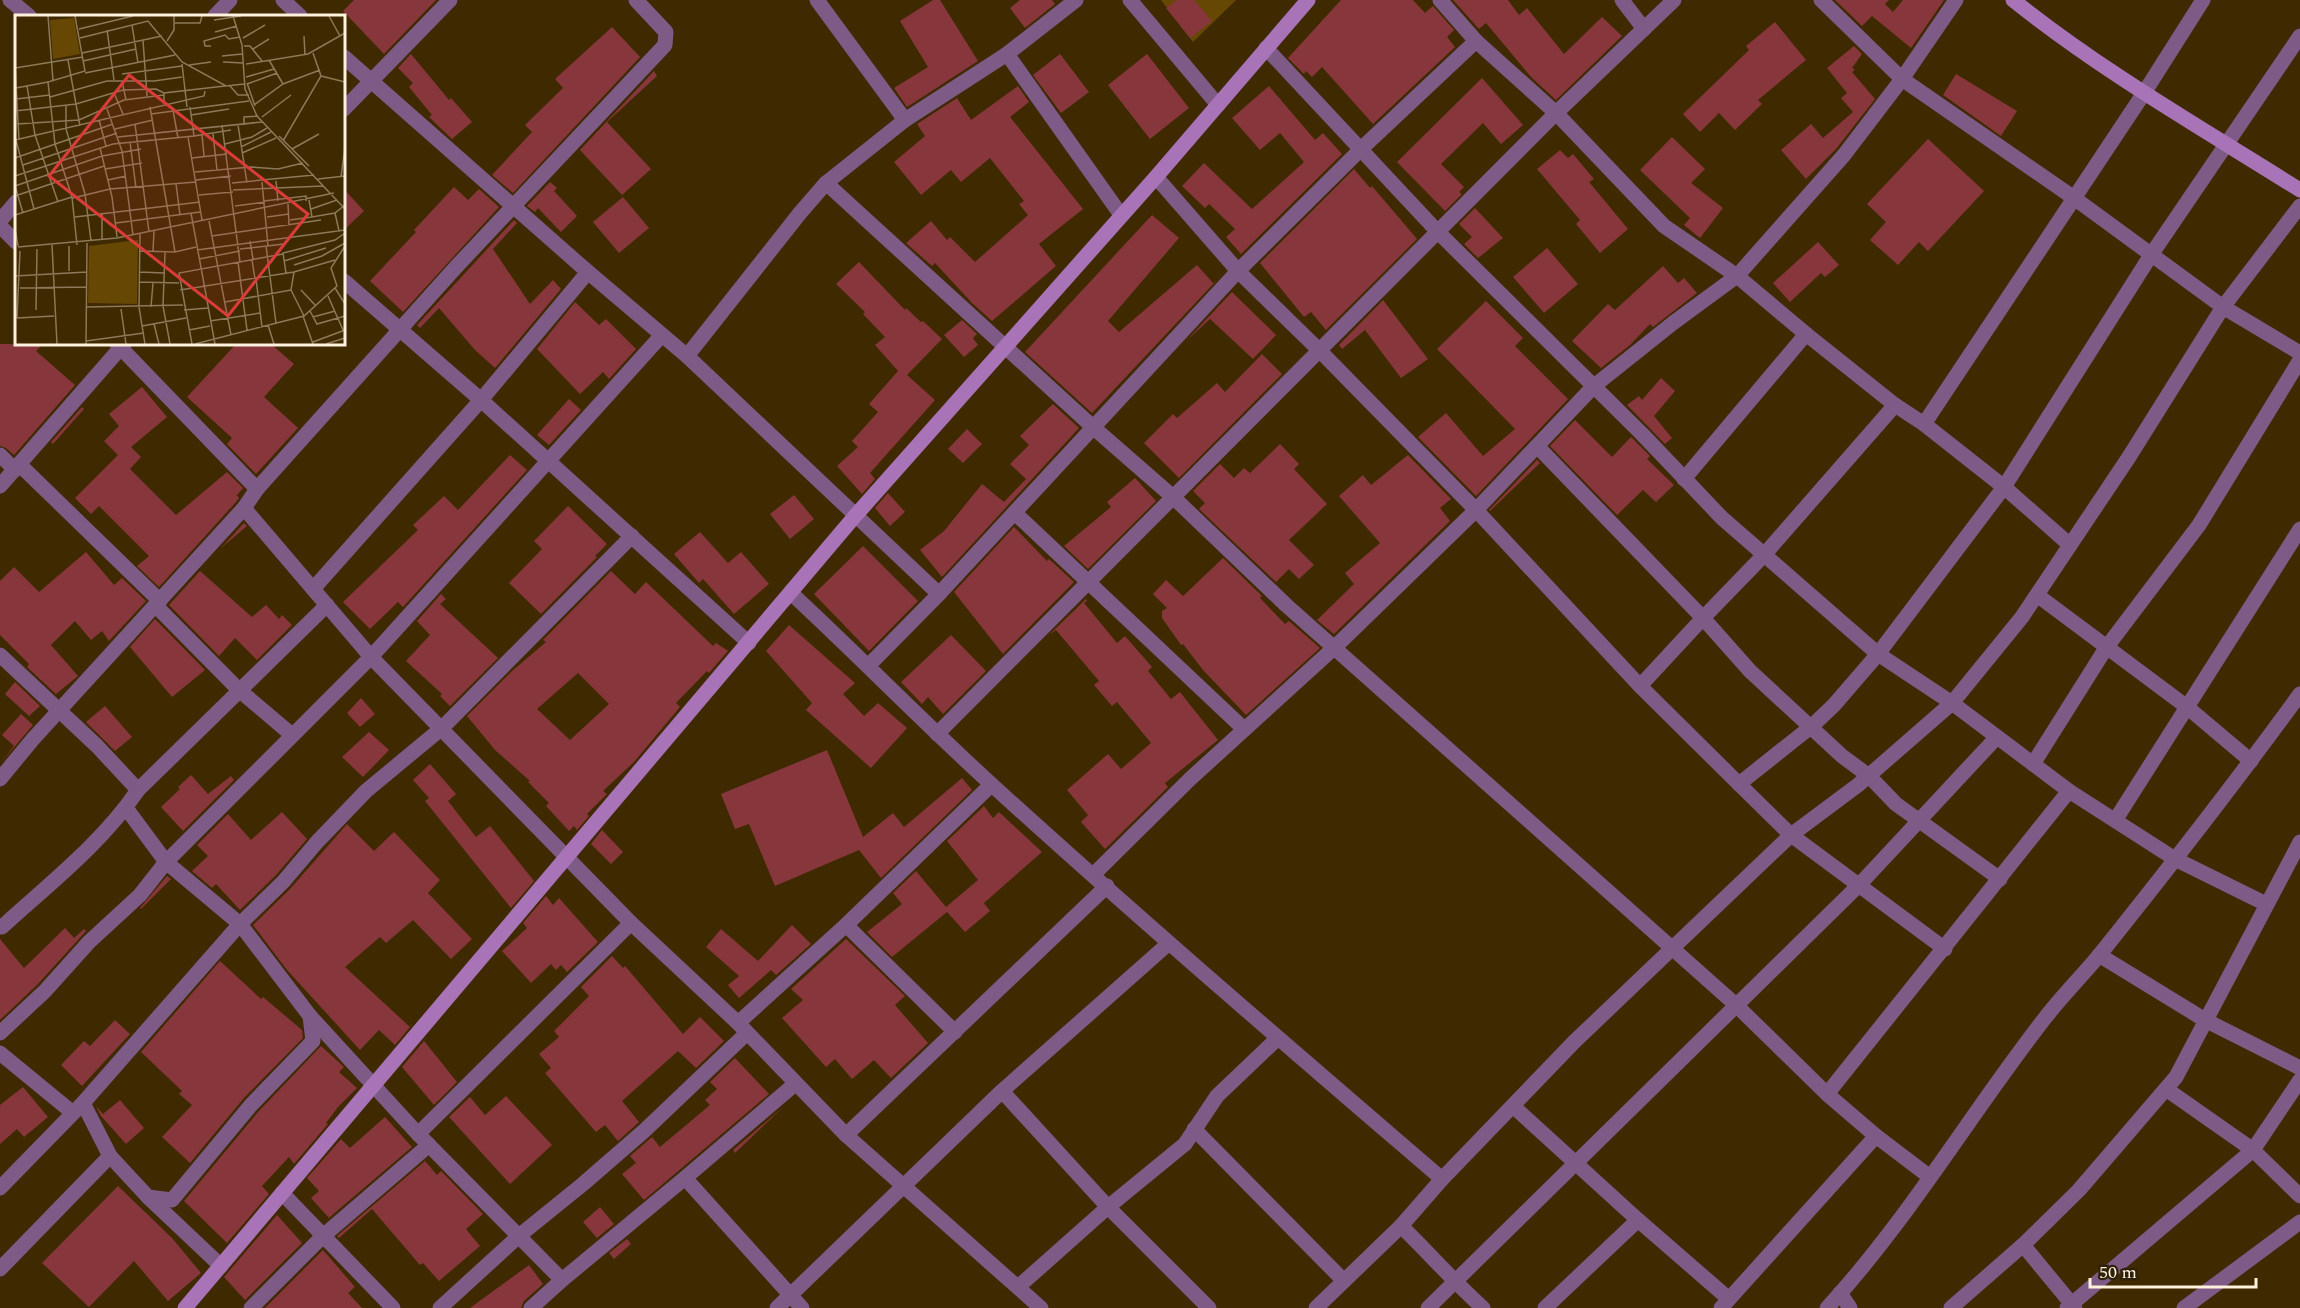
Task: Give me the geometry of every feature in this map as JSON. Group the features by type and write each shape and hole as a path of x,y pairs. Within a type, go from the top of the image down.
{"main road":[{"path":"185,1308 855,516 1156,177 1308,0"},
{"path":"2013,0 2051,31 2144,93 2300,190"}],"street":[{"path":"10,0 28,15"},
{"path":"216,15 230,0"},
{"path":"283,0 299,15"},
{"path":"345,108 450,0"},
{"path":"0,779 244,508 257,489 400,329 665,45 666,32 636,0"},
{"path":"817,0 905,120"},
{"path":"687,356 826,183 905,120 1007,54 1076,0"},
{"path":"1131,0 1218,105"},
{"path":"1440,0 1476,41 1556,112 1664,226 1737,276 1895,405 1924,423 2004,487 2070,545"},
{"path":"1622,0 1644,29"},
{"path":"937,734 1556,112 1674,0"},
{"path":"1821,0 1902,79 2074,198 2223,307 2300,354"},
{"path":"1093,875 1138,828 1335,647 1476,510 1594,386 1737,276 1844,155 1902,79 1956,0"},
{"path":"1924,423 2144,93 2203,0"},
{"path":"1739,784 1812,726 1834,705 1878,654 2004,487 2151,255 2300,36"},
{"path":"869,665 1015,513 1238,271 1362,148 1476,41"},
{"path":"1266,48 1362,148 1437,231 1594,386 1722,518 1878,654 1952,703 2069,791 2116,819 2175,859 2266,904"},
{"path":"1007,54 1121,215"},
{"path":"345,58 687,356 939,594"},
{"path":"1156,177 1238,271 1476,510 1641,686 1791,835 1945,949"},
{"path":"826,183 1094,428 1173,497 1286,605 1736,1005 1827,1094 1876,1136 1930,1177"},
{"path":"0,221 15,203"},
{"path":"1316,1308 1401,1226 1442,1179 1574,1042 1791,835 1869,776 1952,703 2037,594 2129,457 2223,307 2300,206"},
{"path":"0,226 15,242"},
{"path":"313,589 481,400 588,272"},
{"path":"345,282 481,400 749,643"},
{"path":"1684,479 1806,334"},
{"path":"0,1033 45,991 89,942 140,895 166,862 371,657 662,335"},
{"path":"0,486 120,345 257,489"},
{"path":"2033,764 2106,648 2199,525 2300,360"},
{"path":"1641,686 1702,618 1764,555 1895,405"},
{"path":"1537,446 1750,671 1842,756 1869,776 1896,804 2000,879"},
{"path":"0,455 17,468 158,604 239,690 291,735"},
{"path":"244,508 371,657 631,923 742,1028 846,1135 904,1186 1022,1298 1041,1308"},
{"path":"1015,513 1244,729"},
{"path":"2116,819 2300,529"},
{"path":"0,1188 78,1108 240,924 283,882 317,842 366,791 442,728 632,536"},
{"path":"791,593 869,665 991,785 1107,886 1168,944 1442,1179"},
{"path":"2037,594 2187,707 2251,761"},
{"path":"2,927 83,853 126,808 138,790 327,605"},
{"path":"0,655 138,790"},
{"path":"1827,1308 1890,1234 2045,1018 2099,955 2175,859 2300,694"},
{"path":"1428,1308 1860,884 1997,737"},
{"path":"440,1308 520,1235 644,1131 742,1028 991,785"},
{"path":"1827,1094 2069,791"},
{"path":"126,808 166,862 240,924 310,1016 423,1140 520,1235 562,1280"},
{"path":"1951,1308 2023,1245 2079,1190 2176,1077 2300,842"},
{"path":"846,1135 1107,886"},
{"path":"251,1308 423,1140 631,923"},
{"path":"846,925 955,1032"},
{"path":"777,1308 1002,1090 1168,944"},
{"path":"2099,955 2205,1020 2300,1068"},
{"path":"148,1197 172,1200 251,1105 313,1041 310,1016"},
{"path":"1022,1298 1108,1207 1185,1144 1217,1096 1278,1038"},
{"path":"0,1053 78,1108 110,1156 148,1197 221,1266"},
{"path":"2023,1245 2071,1307 2253,1150 2300,1080"},
{"path":"531,1308 795,1084"},
{"path":"2166,1089 2253,1150 2300,1196"},
{"path":"1002,1090 1108,1207 1209,1308"},
{"path":"1513,1106 1725,1303 1876,1136"},
{"path":"1194,1129 1344,1281"},
{"path":"0,1269 110,1156"},
{"path":"685,1178 802,1308"},
{"path":"282,1193 393,1308"},
{"path":"1545,1308 1638,1220"},
{"path":"2184,1308 2300,1222"},
{"path":"1401,1226 1435,1259 1454,1283 1483,1308"},
{"path":"1840,1293 1850,1308"}],"shaded area":[{"path":"1161,0 1236,0 1193,42"}],"building":[{"path":"354,0 436,0 384,54 343,11"},
{"path":"933,0 940,0 978,61 907,107 894,88 928,67 900,21"},
{"path":"1020,0 1052,0 1055,4 1025,28 1010,8"},
{"path":"1177,0 1194,0 1212,21 1190,38 1166,8"},
{"path":"1341,0 1413,0 1425,13 1433,6 1454,30 1447,37 1455,47 1373,124 1322,67 1312,77 1306,71 1304,74 1288,58"},
{"path":"1453,0 1508,0 1519,15 1527,8 1564,54 1602,17 1622,36 1556,100 1531,77 1486,23 1479,29"},
{"path":"1835,0 1889,0 1885,4 1893,12 1903,0 1944,0 1911,48 1872,16 1862,26"},
{"path":"1775,22 1806,60 1758,100 1762,104 1735,130 1719,113 1700,132 1683,114 1749,50 1746,46"},
{"path":"612,27 640,57 513,193 492,175 532,132 525,125 563,88 555,79"},
{"path":"1854,46 1862,54 1852,68 1855,70 1852,72 1875,99 1836,149 1806,179 1781,150 1811,124 1823,138 1853,112 1841,98 1847,93 1827,68"},
{"path":"411,54 449,100 451,98 472,122 452,139 429,117 432,115 409,87 413,83 398,68"},
{"path":"1060,54 1089,92 1061,113 1033,75"},
{"path":"1147,54 1189,108 1150,139 1108,85"},
{"path":"654,71 657,76 607,122 651,169 622,195 580,150"},
{"path":"1956,74 2017,111 2001,136 1943,95"},
{"path":"1482,78 1523,125 1501,144 1483,123 1441,164 1464,187 1459,192 1462,194 1445,211 1397,162"},
{"path":"1018,86 1029,102 1010,117 1083,209 1039,244 1056,266 992,321 935,263 932,266 906,243 931,221 947,240 950,237 975,262 1028,215 1019,204 1024,201 990,158 961,182 951,170 921,195 894,162 925,136 917,124 957,98 971,120"},
{"path":"1269,86 1315,140 1323,133 1342,154 1241,254 1226,237 1235,229 1209,204 1205,208 1182,186 1204,163 1252,209 1304,162 1280,133 1260,150 1232,118"},
{"path":"1672,137 1705,169 1691,183 1723,208 1700,238 1684,225 1690,218 1640,170"},
{"path":"1928,139 1984,191 1928,251 1919,242 1898,265 1870,240 1886,222 1867,204"},
{"path":"1560,150 1568,158 1573,154 1594,179 1589,182 1628,229 1600,253 1576,224 1580,220 1537,169"},
{"path":"1354,169 1370,188 1372,186 1417,239 1326,330 1311,312 1304,317 1260,263"},
{"path":"550,182 557,188 554,191 577,216 561,232 538,208 535,212 527,206"},
{"path":"454,187 468,200 479,189 499,207 403,312 370,281"},
{"path":"345,190 364,211 345,229"},
{"path":"623,197 649,228 619,253 593,222"},
{"path":"1475,208 1503,238 1478,258 1464,244 1472,237 1459,224"},
{"path":"1152,215 1179,238 1108,321 1119,332 1197,265 1213,283 1216,281 1092,413 1025,352"},
{"path":"514,220 517,223 493,249 530,304 553,280 561,289 495,368 475,350 439,308 420,328 417,325"},
{"path":"1818,242 1839,265 1825,277 1821,273 1790,302 1773,283"},
{"path":"1547,248 1578,284 1544,313 1513,277"},
{"path":"859,262 905,310 906,308 921,322 923,321 942,339 907,375 935,400 870,473 875,479 862,494 837,466 858,447 852,441 878,412 869,404 898,371 875,345 885,337 863,314 865,312 836,284"},
{"path":"1663,266 1678,283 1684,278 1697,293 1653,327 1650,324 1630,345 1601,368 1572,341 1608,304 1615,310"},
{"path":"1232,292 1276,335 1253,359 1210,319 1186,341"},
{"path":"1383,300 1428,359 1401,378 1365,330 1342,349 1339,345"},
{"path":"1486,301 1523,338 1515,346 1568,399 1476,496 1418,437 1446,413 1483,456 1515,429 1437,349"},
{"path":"575,302 599,325 606,319 636,349 609,379 603,372 580,394 537,349"},
{"path":"962,320 977,334 973,338 978,345 964,357 944,335"},
{"path":"0,344 42,345 36,351 75,385 14,455 0,446"},
{"path":"235,345 272,345 294,364 264,397 298,428 256,474 227,444 232,438 187,397"},
{"path":"1262,354 1282,374 1179,478 1144,443 1173,414 1177,418 1217,383 1225,392"},
{"path":"1661,378 1675,391 1654,416 1672,438 1665,444 1627,405 1639,396 1642,400"},
{"path":"142,387 167,417 131,447 141,457 130,469 176,515 227,472 243,488 237,495 239,498 236,502 159,587 137,566 149,556 99,506 91,514 75,498 118,455 104,441 119,426 109,414"},
{"path":"569,399 581,410 549,445 537,435"},
{"path":"1053,404 1079,428 942,577 920,550 944,531 982,484 1004,502 1026,479 1010,464 1029,445 1020,436"},
{"path":"82,407 84,409 53,444 51,442"},
{"path":"1575,420 1612,457 1631,437 1650,456 1647,459 1674,485 1656,502 1643,490 1617,515 1550,446"},
{"path":"967,429 982,444 963,463 948,449"},
{"path":"1280,444 1299,464 1294,469 1327,504 1289,540 1314,565 1299,579 1289,569 1276,582 1199,509 1205,503 1193,491 1220,464 1234,478 1244,468 1250,473"},
{"path":"510,455 527,470 403,607 398,602 370,629 343,602 418,530 413,525 444,496 458,510"},
{"path":"1408,455 1451,499 1440,508 1450,521 1334,634 1317,620 1354,584 1345,573 1380,543 1339,496 1363,475 1371,485"},
{"path":"1537,460 1540,463 1490,511 1489,510"},
{"path":"1135,478 1156,501 1088,569 1064,546 1111,507 1107,502"},
{"path":"888,493 905,512 890,526 875,508"},
{"path":"794,495 814,519 790,539 770,514"},
{"path":"568,506 607,544 541,614 509,583 542,549 534,541"},
{"path":"244,523 247,526 220,549"},
{"path":"1014,527 1047,561 1049,559 1074,582 1003,654 954,592"},
{"path":"700,532 728,563 741,552 769,584 734,614 703,579 699,583 674,554"},
{"path":"863,546 918,601 869,651 814,594"},
{"path":"86,552 114,585 122,578 146,601 109,641 102,631 91,640 75,621 51,645 78,676 56,694 27,667 29,664 0,635 0,581 14,567 39,592"},
{"path":"1223,558 1262,596 1260,598 1285,624 1289,621 1320,648 1246,715 1203,670 1183,644 1181,645 1162,618 1162,611 1167,608 1153,594 1166,580 1183,596"},
{"path":"200,571 252,617 266,605 279,619 282,615 292,625 257,660 235,638 219,656 169,605"},
{"path":"611,571 635,594 646,582 713,646 716,643 728,651 709,673 707,671 676,703 680,707 634,762 603,791 607,794 587,814 589,816 577,830 574,826 569,831 546,806 549,803 528,782 530,781 495,750 467,716 512,671 546,642 543,640","holes":["578,673 609,704 570,740 537,709"]},
{"path":"441,594 446,599 440,604 498,658 450,706 440,696 442,694 406,661 430,635 417,621"},
{"path":"1086,599 1084,603 1117,643 1125,636 1152,667 1148,671 1171,699 1180,692 1218,740 1165,783 1168,787 1105,849 1081,822 1088,815 1067,790 1108,754 1121,769 1151,743 1117,702 1112,706 1094,685 1099,681 1056,630 1049,635"},
{"path":"155,619 205,670 172,697 130,647"},
{"path":"789,625 855,683 843,694 864,716 878,703 907,728 871,768 806,710 812,703 766,651"},
{"path":"951,635 986,671 943,714 928,697 922,704 901,682"},
{"path":"15,682 40,706 29,716 5,694"},
{"path":"361,698 375,714 360,727 347,713"},
{"path":"105,706 132,737 115,751 86,722"},
{"path":"21,714 33,725 0,764 14,746 2,735"},
{"path":"369,732 389,750 363,777 342,757"},
{"path":"827,750 863,837 893,813 904,827 962,778 972,790 881,878 859,850 775,886 749,824 735,829 721,794"},
{"path":"430,764 456,794 448,801 476,837 490,826 534,881 511,908 425,801 429,798 413,780"},
{"path":"191,775 208,794 231,776 234,780 183,831 161,807"},
{"path":"984,806 993,818 999,812 1042,852 984,903 990,911 965,932 947,912 892,957 867,932 902,904 893,893 916,871 946,907 978,880 947,841"},
{"path":"282,812 307,839 276,875 240,910 216,884 212,888 192,871 208,856 197,845 228,814 251,840"},
{"path":"347,824 374,851 394,832 440,880 428,893 472,939 451,959 413,920 386,943 380,937 345,967 410,1027 395,1045 379,1030 360,1050 287,970 253,925 290,889"},
{"path":"602,830 623,852 611,864 591,844"},
{"path":"167,876 171,879 141,909 140,908"},
{"path":"546,896 553,905 559,898 598,942 567,972 561,965 556,970 551,964 531,983 502,951 527,928 523,923"},
{"path":"792,925 811,944 776,975 771,970 739,998 728,985 739,976 706,947 721,929 758,961"},
{"path":"65,928 74,938 84,929 86,931 38,984 0,1020 0,939 24,968"},
{"path":"846,939 905,996 895,1005 928,1043 891,1078 874,1060 852,1079 835,1059 826,1067 782,1018 803,1000 791,989"},
{"path":"612,956 623,968 625,966 683,1034 700,1017 724,1041 696,1068 678,1051 622,1101 639,1122 618,1141 605,1125 596,1132 545,1073 551,1068 539,1054 559,1037 554,1031 589,996 581,987"},
{"path":"220,961 261,999 263,997 302,1030 303,1038 244,1098 190,1163 162,1137 192,1105 179,1094 182,1091 141,1052"},
{"path":"115,1020 130,1034 82,1086 61,1065 84,1041 90,1046"},
{"path":"424,1041 457,1082 434,1105 402,1067"},
{"path":"321,1046 344,1067 339,1072 357,1088 338,1107 326,1123 328,1124 294,1164 289,1157 262,1186 269,1194 227,1243 184,1201 258,1112"},
{"path":"735,1058 769,1094 644,1200 622,1174 636,1163 630,1156 652,1137 660,1147 710,1105 705,1100 717,1089 710,1082"},
{"path":"23,1087 48,1117 24,1137 17,1129 0,1144 0,1105"},
{"path":"506,1096 552,1145 510,1184 449,1117 470,1097 485,1115"},
{"path":"120,1100 144,1128 126,1144 101,1116 96,1106 103,1114"},
{"path":"782,1108 735,1153 733,1150"},
{"path":"385,1117 412,1147 329,1218 311,1198 319,1191 307,1178 341,1139 350,1148"},
{"path":"425,1161 437,1175 441,1171 483,1214 466,1229 480,1246 439,1281 423,1263 420,1265 372,1209 339,1238 337,1236"},
{"path":"118,1186 172,1238 201,1273 168,1301 134,1261 89,1307 42,1263"},
{"path":"600,1207 614,1224 597,1238 583,1222"},
{"path":"277,1215 302,1243 245,1300 224,1277"},
{"path":"627,1239 631,1244 614,1259 609,1253"},
{"path":"323,1250 355,1287 348,1293 362,1308 265,1308"},
{"path":"529,1265 543,1284 524,1301 521,1308 470,1308"}]}
